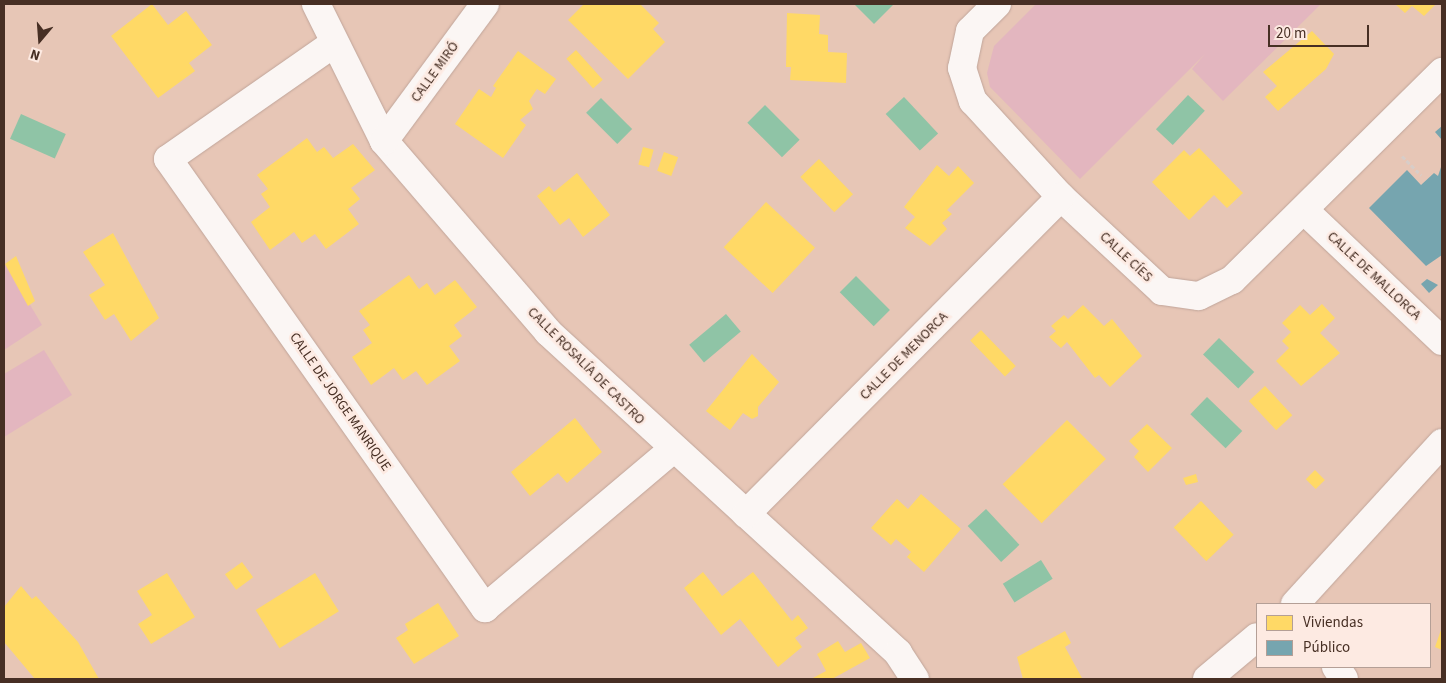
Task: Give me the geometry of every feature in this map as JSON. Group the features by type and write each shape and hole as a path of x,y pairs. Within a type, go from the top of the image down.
{"street":[{"name":"CALLE ROSALÍA DE CASTRO","path":"316,4 333,44 384,141 548,332 672,450 746,514 898,653 915,679"},
{"name":"CALLE MIRÓ","path":"384,141 485,4"},
{"name":"CALLE CÍES","path":"998,4 970,31 962,68 973,100 1061,197 1162,290 1199,296 1232,280 1305,211 1442,72"},
{"name":"CALLE DE JORGE MANRIQUE","path":"333,44 168,159 486,608 672,450"},
{"name":"CALLE DE MENORCA","path":"746,514 1061,197"},
{"name":"CALLE DE MALLORCA","path":"1305,211 1442,342"},
{"path":"1297,603 1442,443"},
{"path":"1207,679 1256,638"},
{"path":"1337,668 1344,679"}],"shaded area":[{"path":"854,4 891,4 893,5 874,24"},
{"path":"1036,4 1321,4 1223,101 1192,69 1205,54 1080,179 990,87 987,73 994,46"},
{"path":"1188,95 1205,111 1173,145 1156,129"},
{"path":"904,97 938,134 920,151 886,114"},
{"path":"601,98 632,129 617,144 586,113"},
{"path":"765,105 800,140 782,157 747,123"},
{"path":"21,114 66,134 55,159 10,139"},
{"path":"4,261 42,325 4,350"},
{"path":"856,276 890,310 874,326 840,292"},
{"path":"726,314 741,332 704,362 689,345"},
{"path":"1219,338 1254,372 1238,389 1203,355"},
{"path":"44,350 72,395 4,437 4,374"},
{"path":"1207,397 1242,431 1226,448 1190,414"},
{"path":"986,509 1019,545 1001,562 968,526"},
{"path":"1041,560 1053,579 1014,603 1003,584"}],"building: Viviendas":[{"path":"152,4 168,25 186,11 212,45 189,63 195,71 158,98 111,36"},
{"path":"584,4 640,4 659,23 653,29 665,42 628,79 568,20"},
{"path":"1395,4 1436,4 1424,16 1412,6 1405,13"},
{"path":"787,13 820,15 819,34 828,35 828,52 847,53 846,83 790,80 791,67 786,67"},
{"path":"1312,31 1334,54 1326,69 1278,111 1265,97 1277,86 1263,72"},
{"path":"576,50 603,80 593,88 566,59"},
{"path":"518,51 556,79 545,94 537,89 529,101 533,109 520,120 526,125 503,158 455,124 479,89 491,97 496,88 493,86"},
{"path":"307,138 317,152 324,147 333,158 353,144 375,170 351,188 360,199 348,209 359,224 326,249 315,234 302,243 294,232 270,250 251,222 270,207 261,194 268,189 257,175"},
{"path":"643,147 654,150 649,167 638,164"},
{"path":"1199,148 1243,193 1227,208 1214,195 1189,220 1152,182 1184,150 1190,156"},
{"path":"664,152 678,157 671,176 657,171"},
{"path":"819,159 853,194 834,212 800,177"},
{"path":"937,165 949,176 958,166 974,183 947,210 952,214 942,223 947,229 930,246 905,228 915,217 904,207"},
{"path":"577,173 610,215 583,237 569,218 560,225 537,196 549,186 554,192"},
{"path":"766,202 815,248 773,293 724,247"},
{"path":"113,233 159,318 131,341 114,314 105,320 89,295 105,285 83,252"},
{"path":"16,256 35,301 28,306 5,264"},
{"path":"409,275 419,289 427,283 435,295 455,280 477,307 454,325 462,336 449,346 460,361 427,385 416,371 403,380 394,368 371,385 352,357 372,343 363,330 370,325 359,311"},
{"path":"1322,304 1335,318 1320,333 1340,353 1301,386 1276,361 1289,348 1282,341 1291,332 1282,323 1300,305 1310,315"},
{"path":"1083,305 1104,326 1112,319 1142,356 1110,387 1099,375 1095,378 1067,342 1061,348 1049,337 1056,331 1051,326 1064,315 1068,319"},
{"path":"981,330 1016,366 1005,376 970,340"},
{"path":"752,354 779,382 758,407 758,416 752,419 743,413 730,430 706,411"},
{"path":"1265,386 1292,415 1276,430 1249,401"},
{"path":"575,418 602,452 567,483 558,473 530,496 511,472"},
{"path":"1067,420 1106,459 1042,523 1003,484"},
{"path":"1147,424 1172,448 1148,472 1134,457 1139,451 1129,441"},
{"path":"1315,470 1325,480 1316,489 1306,479"},
{"path":"1196,474 1198,482 1186,485 1183,478"},
{"path":"921,494 961,529 924,572 907,557 911,552 896,539 891,545 871,528 897,499 908,509"},
{"path":"1201,501 1234,535 1206,561 1174,527"},
{"path":"242,562 253,577 236,590 225,574"},
{"path":"703,572 722,596 753,572 792,621 798,615 808,628 795,638 802,647 778,667 740,619 721,635 684,588"},
{"path":"167,573 195,617 151,644 138,624 152,615 137,591"},
{"path":"315,573 339,611 279,648 256,610"},
{"path":"21,586 32,599 36,596 78,642 99,679 35,679 4,642 4,607"},
{"path":"438,603 459,636 414,664 396,638 408,630 405,624"},
{"path":"1442,627 1442,650 1435,647"},
{"path":"1065,631 1071,643 1065,647 1082,678 1023,679 1017,657"},
{"path":"838,641 845,652 861,643 870,658 832,679 811,679 826,671 817,654"}],"building: Público":[{"path":"1442,126 1442,140 1435,132"},
{"path":"1442,164 1442,255 1426,266 1369,208 1407,170 1421,185 1434,173 1438,176"},
{"path":"1427,279 1438,285 1429,293 1421,284"}]}
